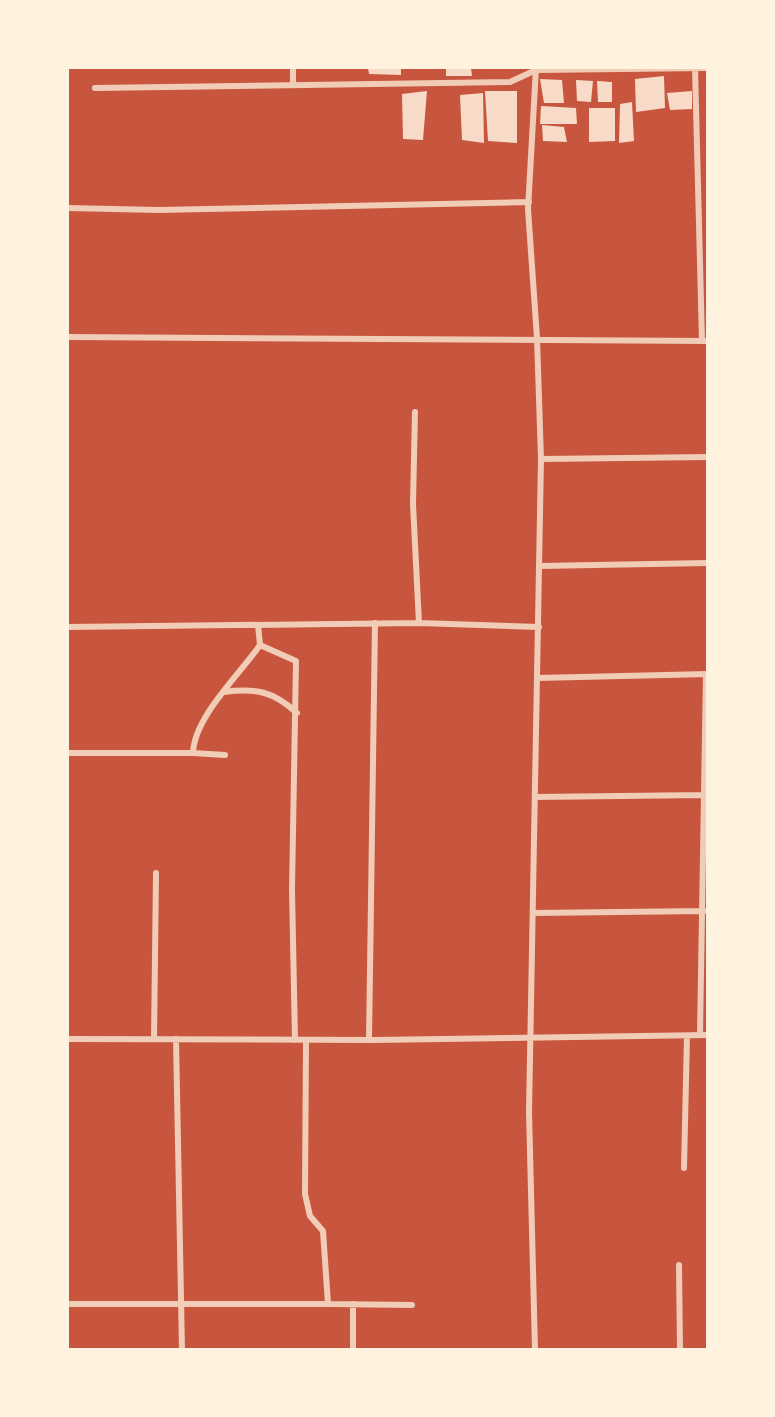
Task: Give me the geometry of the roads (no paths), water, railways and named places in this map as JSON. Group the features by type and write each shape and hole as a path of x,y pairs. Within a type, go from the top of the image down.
{"street":[{"path":"292,68 293,85"},
{"path":"68,337 537,338 705,341 695,68"},
{"path":"95,88 510,81 536,69 708,68"},
{"path":"535,1350 529,1124 541,459 529,202 536,69"},
{"path":"68,208 158,210 529,202"},
{"path":"415,412 413,504 419,623"},
{"path":"541,459 708,457"},
{"path":"539,566 708,563"},
{"path":"369,1040 375,623"},
{"path":"68,627 419,623 539,627"},
{"path":"193,753 194,741 224,692 260,645 258,625"},
{"path":"260,645 296,661 297,713 292,890 295,1040"},
{"path":"537,678 707,674 700,1035"},
{"path":"224,692 262,692 283,700 297,713"},
{"path":"68,753 225,755"},
{"path":"535,797 705,795"},
{"path":"154,1040 156,873"},
{"path":"533,913 704,911"},
{"path":"68,1039 369,1040 708,1035"},
{"path":"684,1168 687,1036"},
{"path":"176,1040 182,1350"},
{"path":"306,1040 305,1194 310,1215 323,1231 328,1304"},
{"path":"679,1265 680,1350"},
{"path":"68,1304 412,1305"},
{"path":"353,1304 353,1350"}]}
